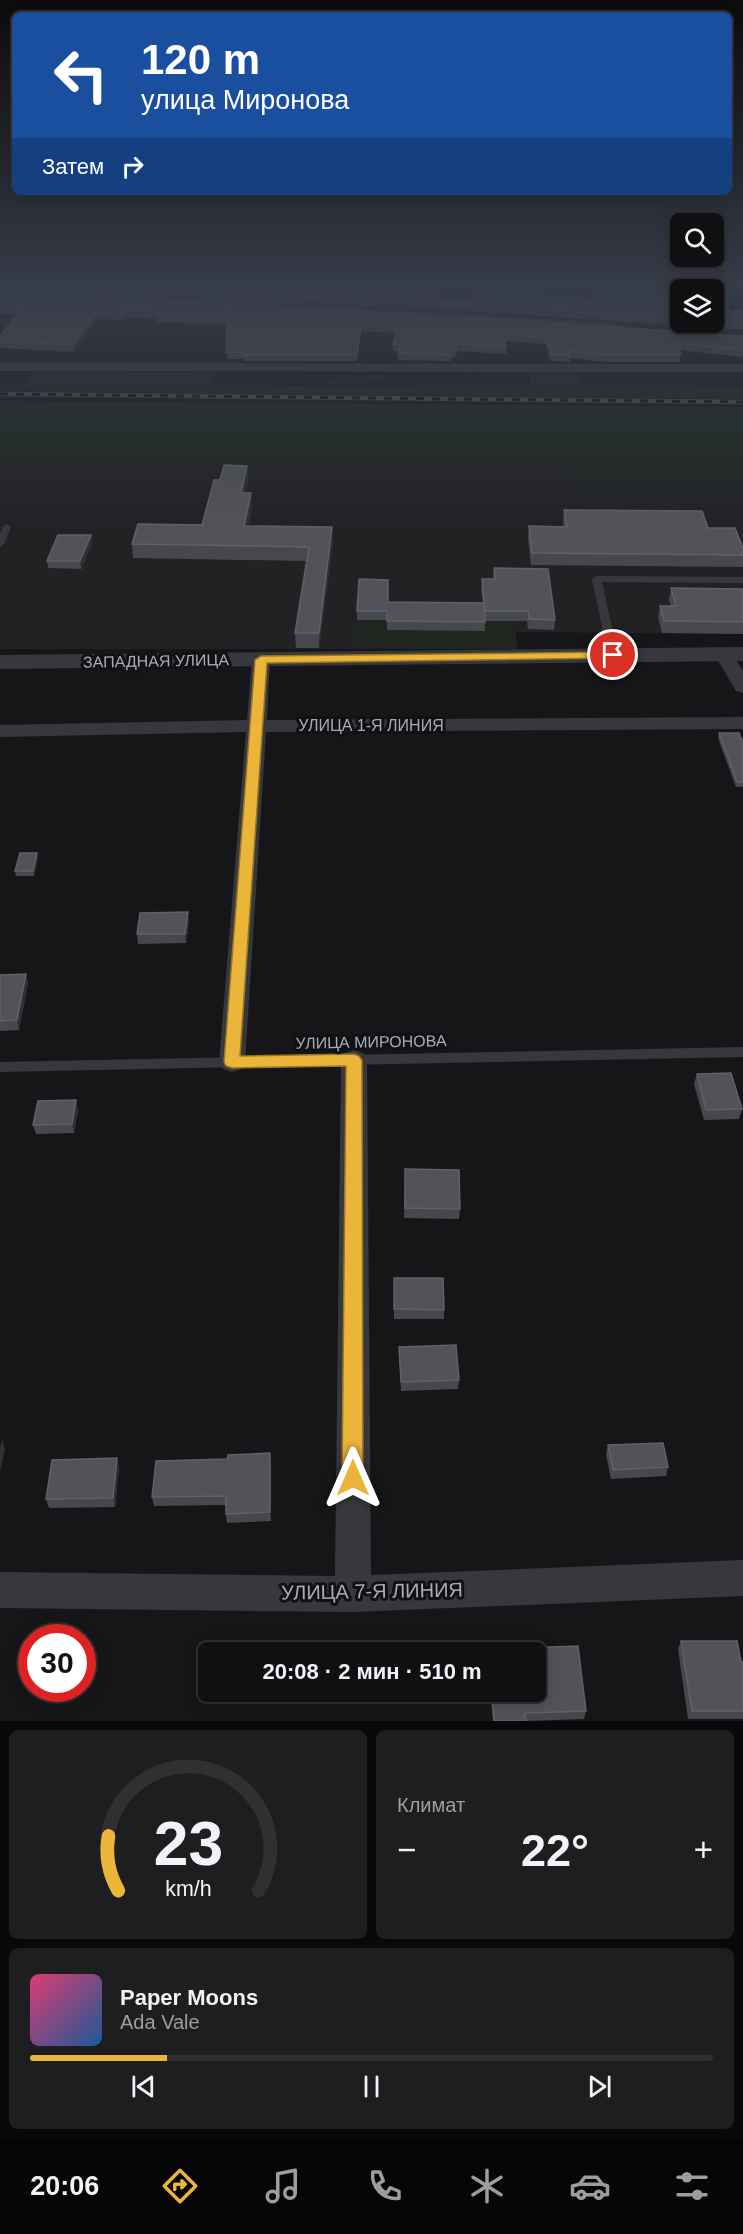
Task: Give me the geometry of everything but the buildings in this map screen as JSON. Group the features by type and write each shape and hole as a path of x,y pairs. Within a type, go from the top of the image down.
{"street":[{"path":"50,367 376,367"},
{"path":"499,367 743,368"},
{"path":"733,654 743,687"},
{"name":"ЗАПАДНАЯ УЛИЦА","path":"0,662 733,654"},
{"path":"232,1062 261,660"},
{"name":"УЛИЦА 1-Я ЛИНИЯ","path":"0,731 256,726 743,723"},
{"path":"353,1594 354,1060"},
{"name":"УЛИЦА 7-Я ЛИНИЯ","path":"0,1590 353,1594 743,1578"}],"lane":[{"path":"0,544 7,527"},
{"path":"613,655 597,579 743,580"},
{"name":"УЛИЦА МИРОНОВА","path":"0,1067 743,1052"}],"shaded area":[{"path":"110,370 133,373 211,372 213,373 212,381 215,383 287,386 531,385 530,371 576,371 581,383 591,384 743,386 743,399 0,391 0,384 25,383 33,371"},
{"path":"379,375 385,379 374,383 331,384 325,380 340,377"},
{"path":"0,401 743,407 743,484 581,484 560,464 0,462"},
{"path":"0,462 560,464 581,484 743,484 743,634 516,632 517,649 0,649"},
{"path":"357,620 387,620 388,630 484,631 484,621 514,621 517,649 356,648"}],"railway":[{"path":"0,394 743,402"}],"route":[{"path":"353,1478 354,1060 232,1062 261,660 613,655"}]}
